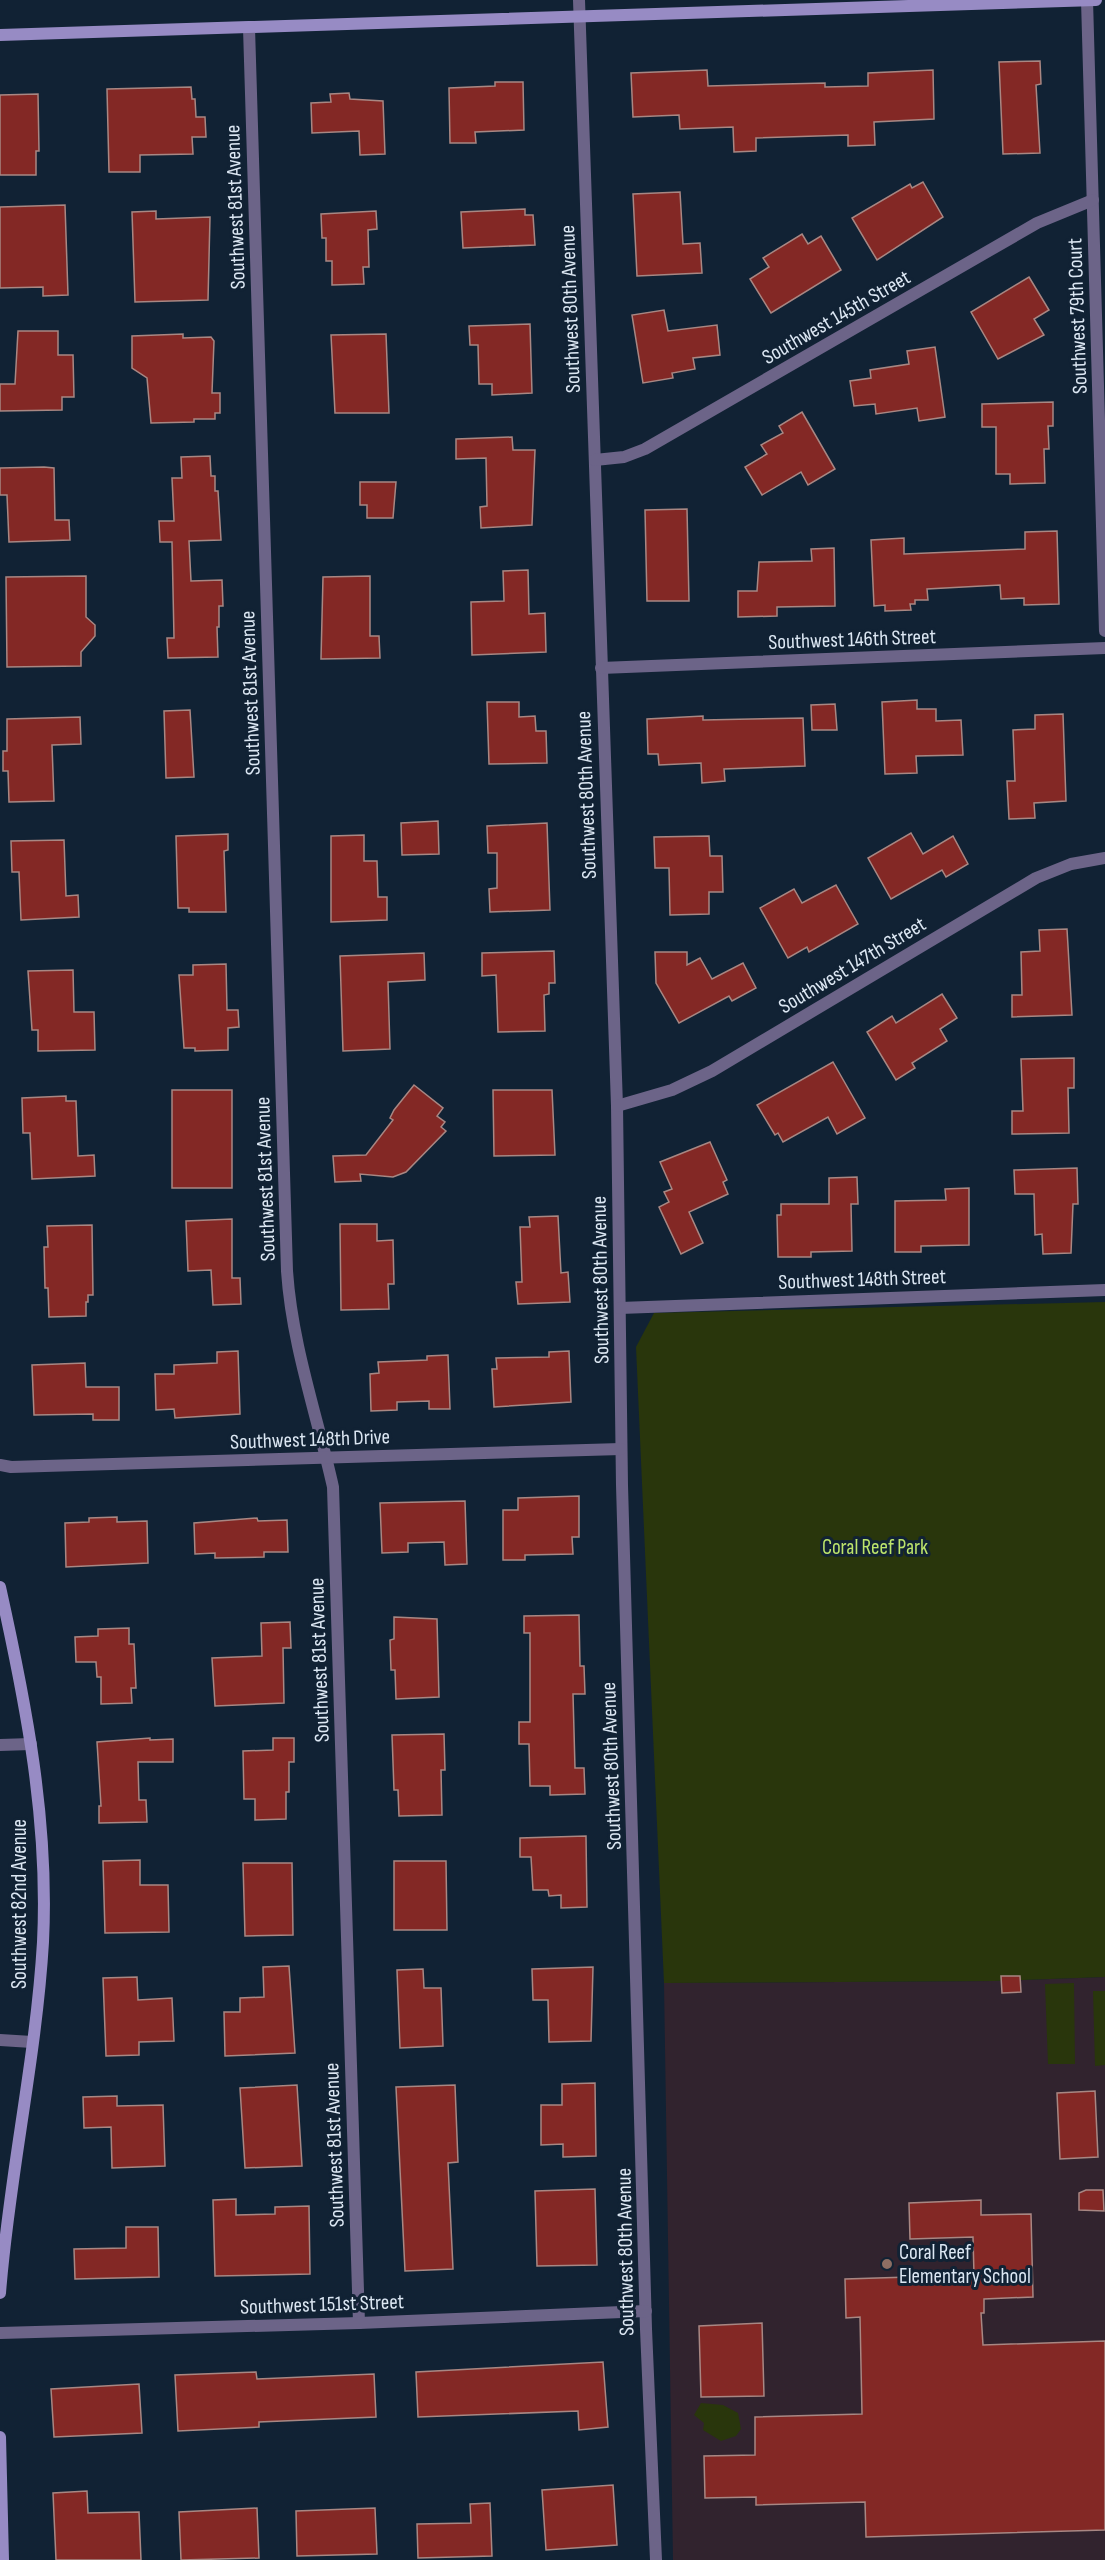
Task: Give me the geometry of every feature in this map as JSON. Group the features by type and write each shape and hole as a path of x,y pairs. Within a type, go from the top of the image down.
{"street":[{"name":"Southwest 80th Avenue","path":"579,0 617,1106 621,1449 646,2311 656,2560"},
{"name":"Southwest 79th Court","path":"1087,0 1105,631"},
{"path":"0,35 579,19 905,3 1096,0"},
{"name":"Southwest 81st Avenue","path":"249,28 287,1271 298,1350 333,1487 359,2324"},
{"name":"Southwest 145th Street","path":"596,460 624,458 645,449 1037,223 1093,200"},
{"name":"Southwest 146th Street","path":"601,668 1105,648"},
{"name":"Southwest 147th Street","path":"617,1106 672,1090 712,1071 1036,878 1071,864 1105,858"},
{"name":"Southwest 148th Street","path":"620,1308 1105,1290"},
{"name":"Southwest 148th Drive","path":"0,1465 11,1467 621,1449"},
{"name":"Southwest 82nd Avenue","path":"0,1587 32,1744 41,1825 43,1899 38,2004 7,2211 0,2293"},
{"path":"0,1745 32,1744"},
{"path":"0,2040 32,2042"},
{"name":"Southwest 151st Street","path":"0,2333 359,2324 646,2311"},
{"path":"0,2437 3,2560"}],"shaded area":[{"name":"Coral Reef Elementary School","path":"1105,1977 1105,2560 673,2560 664,1983 994,1981"}],"green space":[{"name":"Coral Reef Park","path":"1105,1302 1105,1977 994,1981 664,1983 636,1347 654,1313"},
{"path":"1074,1983 1075,2064 1048,2064 1045,1984"},
{"path":"1093,1991 1105,1991 1105,2065 1095,2066"},
{"path":"701,2403 723,2405 738,2413 741,2429 736,2436 721,2441 703,2430 704,2423 694,2415"}],"building":[{"path":"1040,61 1041,84 1036,85 1040,153 1003,154 999,62"},
{"path":"707,70 708,86 825,83 825,87 868,86 868,73 933,70 934,119 874,122 875,145 848,146 848,135 756,138 756,151 734,152 733,127 680,129 679,115 633,117 631,73"},
{"path":"495,82 523,82 524,130 475,132 476,143 450,143 449,88 495,86"},
{"path":"191,87 192,99 195,99 196,117 205,117 206,137 192,137 193,154 140,155 140,172 109,172 107,89"},
{"path":"349,93 350,99 383,101 385,154 360,155 359,131 312,133 311,103 331,102 330,94"},
{"path":"38,94 39,151 36,151 36,175 0,175 0,95"},
{"path":"923,182 943,217 877,260 852,218 910,184 912,188"},
{"path":"680,192 683,244 700,243 702,273 637,276 633,194"},
{"path":"65,205 68,295 43,296 43,287 0,288 0,207"},
{"path":"525,209 525,215 533,215 535,245 463,248 461,212"},
{"path":"156,211 156,219 210,217 208,300 135,302 132,212"},
{"path":"376,211 377,229 368,230 369,267 363,267 364,284 332,285 332,261 326,261 326,238 322,238 321,214"},
{"path":"802,234 808,244 821,236 841,270 771,313 750,279 769,267 763,258"},
{"path":"1029,277 1049,310 1034,319 1044,335 998,359 971,312"},
{"path":"664,310 668,331 717,325 720,355 693,358 695,369 672,373 673,378 643,383 632,315"},
{"path":"530,324 532,393 492,395 492,384 479,384 478,345 470,345 469,326"},
{"path":"18,331 58,331 58,355 73,355 74,397 62,397 62,410 0,411 0,384 15,384"},
{"path":"183,334 183,338 211,337 214,341 212,393 220,393 220,413 215,413 215,419 151,423 147,378 132,368 132,336"},
{"path":"386,334 389,413 335,413 331,335"},
{"path":"935,347 945,417 919,421 917,408 876,414 875,404 854,406 850,381 871,378 870,370 909,364 907,351"},
{"path":"1053,402 1053,426 1048,426 1049,449 1044,449 1045,483 1010,484 1010,474 996,474 996,427 982,427 982,404"},
{"path":"802,412 835,469 808,485 801,472 762,495 745,467 767,454 761,445 783,433 779,426"},
{"path":"512,437 513,450 535,450 532,525 481,528 480,507 487,506 486,458 456,459 456,439"},
{"path":"210,456 211,476 215,476 215,491 218,491 221,540 189,541 191,581 222,580 223,606 219,606 219,627 217,627 218,657 168,658 167,638 174,638 172,542 160,542 159,521 174,521 172,478 182,478 181,457"},
{"path":"0,468 54,468 55,520 69,520 70,540 9,542 7,495 0,495"},
{"path":"360,482 396,482 393,518 367,518 367,505 360,505"},
{"path":"687,509 689,601 647,601 645,510"},
{"path":"1057,531 1059,604 1024,605 1024,598 1001,599 1000,585 927,589 928,600 915,600 915,604 910,604 911,610 885,611 885,605 874,606 871,540 904,538 904,554 1025,549 1025,532"},
{"path":"834,548 835,606 777,607 777,616 738,617 738,591 757,591 759,562 812,561 811,549"},
{"path":"528,570 529,614 545,613 546,652 472,655 471,602 504,601 503,571"},
{"path":"86,576 86,617 95,625 95,636 81,652 81,666 7,667 6,577"},
{"path":"370,576 370,636 379,636 380,658 321,659 323,577"},
{"path":"917,700 917,709 936,709 936,721 961,720 963,755 916,756 917,773 885,774 882,702"},
{"path":"487,702 519,702 519,717 535,716 536,731 546,731 547,763 489,764"},
{"path":"835,704 837,730 812,730 811,705"},
{"path":"190,710 194,777 166,778 164,711"},
{"path":"1063,714 1066,801 1034,803 1035,818 1009,819 1007,781 1015,781 1013,730 1035,729 1035,715"},
{"path":"703,716 703,720 803,718 805,766 724,769 725,781 702,783 701,763 659,765 658,754 648,754 647,719"},
{"path":"80,717 81,744 52,745 54,801 9,802 8,771 3,771 3,751 7,751 7,719"},
{"path":"438,821 439,854 402,855 401,823"},
{"path":"547,823 550,910 490,912 489,889 497,888 497,853 488,853 487,826"},
{"path":"911,833 923,854 953,836 968,864 946,877 942,870 891,899 868,858"},
{"path":"228,834 228,850 224,851 226,912 189,912 189,908 178,908 176,836"},
{"path":"364,835 364,861 377,861 378,897 387,897 387,920 331,922 331,836"},
{"path":"709,836 710,856 722,856 723,892 709,892 709,914 670,915 669,868 655,868 654,837"},
{"path":"64,840 66,896 78,895 79,917 21,920 19,872 12,872 11,841"},
{"path":"836,885 858,924 809,952 807,947 788,958 760,908 794,889 802,903"},
{"path":"1067,929 1072,1015 1012,1017 1012,995 1022,995 1021,952 1040,951 1039,930"},
{"path":"554,951 555,983 549,983 549,994 544,995 545,1031 498,1032 496,975 482,976 482,953"},
{"path":"655,952 687,952 687,965 700,958 712,979 743,963 756,988 732,1001 729,996 679,1023 656,983"},
{"path":"424,953 425,980 388,982 390,1049 343,1051 340,956"},
{"path":"226,964 227,1010 238,1010 239,1027 228,1028 228,1050 195,1051 195,1048 184,1048 179,975 193,975 193,965"},
{"path":"73,970 74,1012 94,1012 95,1050 38,1051 38,1030 32,1030 28,971"},
{"path":"942,994 957,1018 940,1029 947,1041 912,1063 915,1068 896,1080 867,1032 892,1016 896,1023"},
{"path":"1074,1058 1074,1088 1068,1088 1069,1133 1012,1134 1012,1111 1023,1111 1021,1059"},
{"path":"833,1062 865,1118 837,1134 828,1117 783,1142 778,1133 775,1135 757,1105"},
{"path":"414,1085 443,1108 437,1116 445,1122 441,1127 446,1131 406,1172 393,1177 360,1174 361,1181 335,1182 333,1156 366,1155 393,1120 390,1118 394,1110"},
{"path":"172,1090 232,1090 232,1188 172,1188"},
{"path":"493,1090 552,1090 555,1155 494,1156"},
{"path":"66,1096 66,1101 76,1101 78,1156 94,1155 95,1176 32,1179 30,1133 23,1133 22,1098"},
{"path":"710,1142 727,1180 723,1182 728,1194 689,1212 703,1243 681,1254 659,1207 669,1202 664,1192 672,1189 660,1162"},
{"path":"1077,1168 1078,1204 1073,1204 1071,1253 1043,1254 1042,1234 1035,1235 1034,1194 1015,1194 1014,1170"},
{"path":"857,1177 858,1204 851,1204 852,1251 811,1252 811,1257 778,1257 777,1215 781,1215 781,1204 829,1204 829,1178"},
{"path":"969,1188 969,1245 921,1246 921,1252 895,1252 895,1201 946,1200 945,1189"},
{"path":"558,1216 561,1273 568,1272 570,1302 518,1304 516,1282 522,1282 520,1227 530,1227 529,1217"},
{"path":"232,1219 232,1278 240,1278 241,1304 213,1305 211,1270 188,1271 186,1221"},
{"path":"340,1224 377,1224 377,1241 393,1240 394,1284 388,1284 389,1309 341,1310"},
{"path":"92,1225 93,1295 88,1295 86,1316 49,1317 48,1288 45,1288 44,1247 48,1247 47,1226"},
{"path":"238,1351 240,1414 175,1418 174,1409 156,1410 155,1374 174,1374 174,1365 217,1363 217,1352"},
{"path":"569,1351 571,1402 494,1407 492,1369 497,1369 496,1358 549,1357 549,1352"},
{"path":"448,1355 450,1409 429,1409 429,1401 397,1402 397,1410 371,1411 370,1374 379,1373 378,1362 427,1360 427,1356"},
{"path":"85,1363 86,1387 119,1387 119,1420 93,1420 93,1414 34,1415 32,1365"},
{"path":"579,1496 579,1537 572,1537 573,1554 525,1555 525,1560 503,1560 503,1510 518,1510 518,1498"},
{"path":"465,1501 467,1564 445,1565 444,1542 408,1543 408,1552 382,1553 380,1503"},
{"path":"117,1517 117,1522 147,1521 148,1563 66,1567 65,1523 89,1522 89,1518"},
{"path":"257,1518 258,1521 287,1520 288,1552 264,1552 264,1557 215,1558 215,1553 195,1554 194,1523"},
{"path":"579,1615 580,1666 584,1666 585,1694 573,1694 575,1768 584,1768 585,1794 550,1795 550,1786 530,1786 529,1744 519,1744 519,1722 530,1722 530,1633 524,1633 524,1616"},
{"path":"394,1617 437,1619 439,1697 396,1699 395,1670 391,1670 390,1640 394,1639"},
{"path":"290,1622 291,1648 283,1648 284,1703 215,1706 212,1658 262,1656 261,1623"},
{"path":"129,1628 129,1644 134,1644 136,1688 131,1688 132,1703 101,1704 101,1677 97,1677 96,1662 76,1662 75,1637 98,1636 98,1629"},
{"path":"444,1734 445,1770 441,1770 442,1815 399,1816 398,1790 394,1790 392,1735"},
{"path":"150,1738 150,1740 173,1739 173,1762 138,1762 139,1800 146,1800 147,1822 99,1823 99,1806 101,1806 97,1742"},
{"path":"273,1738 294,1738 294,1762 289,1762 289,1792 286,1792 286,1819 255,1820 255,1799 244,1799 243,1751 273,1750"},
{"path":"586,1836 587,1907 561,1908 561,1895 549,1896 548,1890 533,1890 531,1857 520,1857 520,1838"},
{"path":"140,1860 140,1885 168,1885 169,1932 105,1933 103,1861"},
{"path":"394,1861 446,1861 447,1930 394,1930"},
{"path":"243,1863 292,1863 293,1935 245,1936"},
{"path":"289,1966 295,2053 225,2056 224,2012 240,2012 240,1998 264,1997 263,1967"},
{"path":"593,1967 591,2041 549,2042 548,2000 533,2000 532,1969"},
{"path":"423,1969 424,1988 441,1988 443,2046 400,2048 397,1970"},
{"path":"1001,1976 1020,1976 1021,1992 1002,1993"},
{"path":"137,1977 138,2000 172,1998 174,2041 139,2042 139,2055 106,2056 103,1978"},
{"path":"595,2083 596,2156 563,2157 563,2144 541,2145 541,2105 562,2105 562,2084"},
{"path":"297,2085 302,2166 245,2168 240,2088"},
{"path":"455,2085 458,2162 448,2163 453,2269 405,2271 396,2087"},
{"path":"1095,2091 1098,2157 1060,2159 1057,2093"},
{"path":"117,2096 117,2106 163,2105 165,2166 112,2168 111,2127 84,2128 83,2097"},
{"path":"595,2189 597,2265 537,2266 535,2191"},
{"path":"1086,2190 1103,2190 1104,2211 1079,2210 1079,2193"},
{"path":"236,2199 236,2215 275,2214 275,2207 309,2206 310,2274 215,2276 213,2200"},
{"path":"981,2200 981,2215 1031,2214 1033,2297 984,2299 984,2313 981,2313 983,2345 1105,2341 1105,2530 866,2537 865,2502 756,2505 756,2497 705,2498 704,2456 755,2455 755,2417 862,2414 860,2317 846,2318 845,2279 974,2275 973,2237 910,2239 909,2203"},
{"path":"126,2227 158,2227 159,2277 75,2279 74,2249 126,2248"},
{"path":"762,2323 764,2396 701,2397 699,2326"},
{"path":"603,2362 608,2427 579,2430 578,2411 418,2417 416,2372"},
{"path":"256,2372 257,2379 374,2374 376,2417 259,2422 259,2427 178,2431 175,2375"},
{"path":"139,2384 142,2433 54,2437 51,2389"},
{"path":"613,2485 617,2545 546,2550 542,2490"},
{"path":"87,2491 88,2513 139,2512 141,2560 56,2560 53,2493"},
{"path":"490,2503 492,2556 418,2558 417,2524 471,2523 470,2504"},
{"path":"257,2508 259,2558 181,2560 179,2512"},
{"path":"375,2508 377,2554 297,2556 296,2511"}],"place":[{"name":"Coral Reef Elementary School","path":"887,2264"}]}
